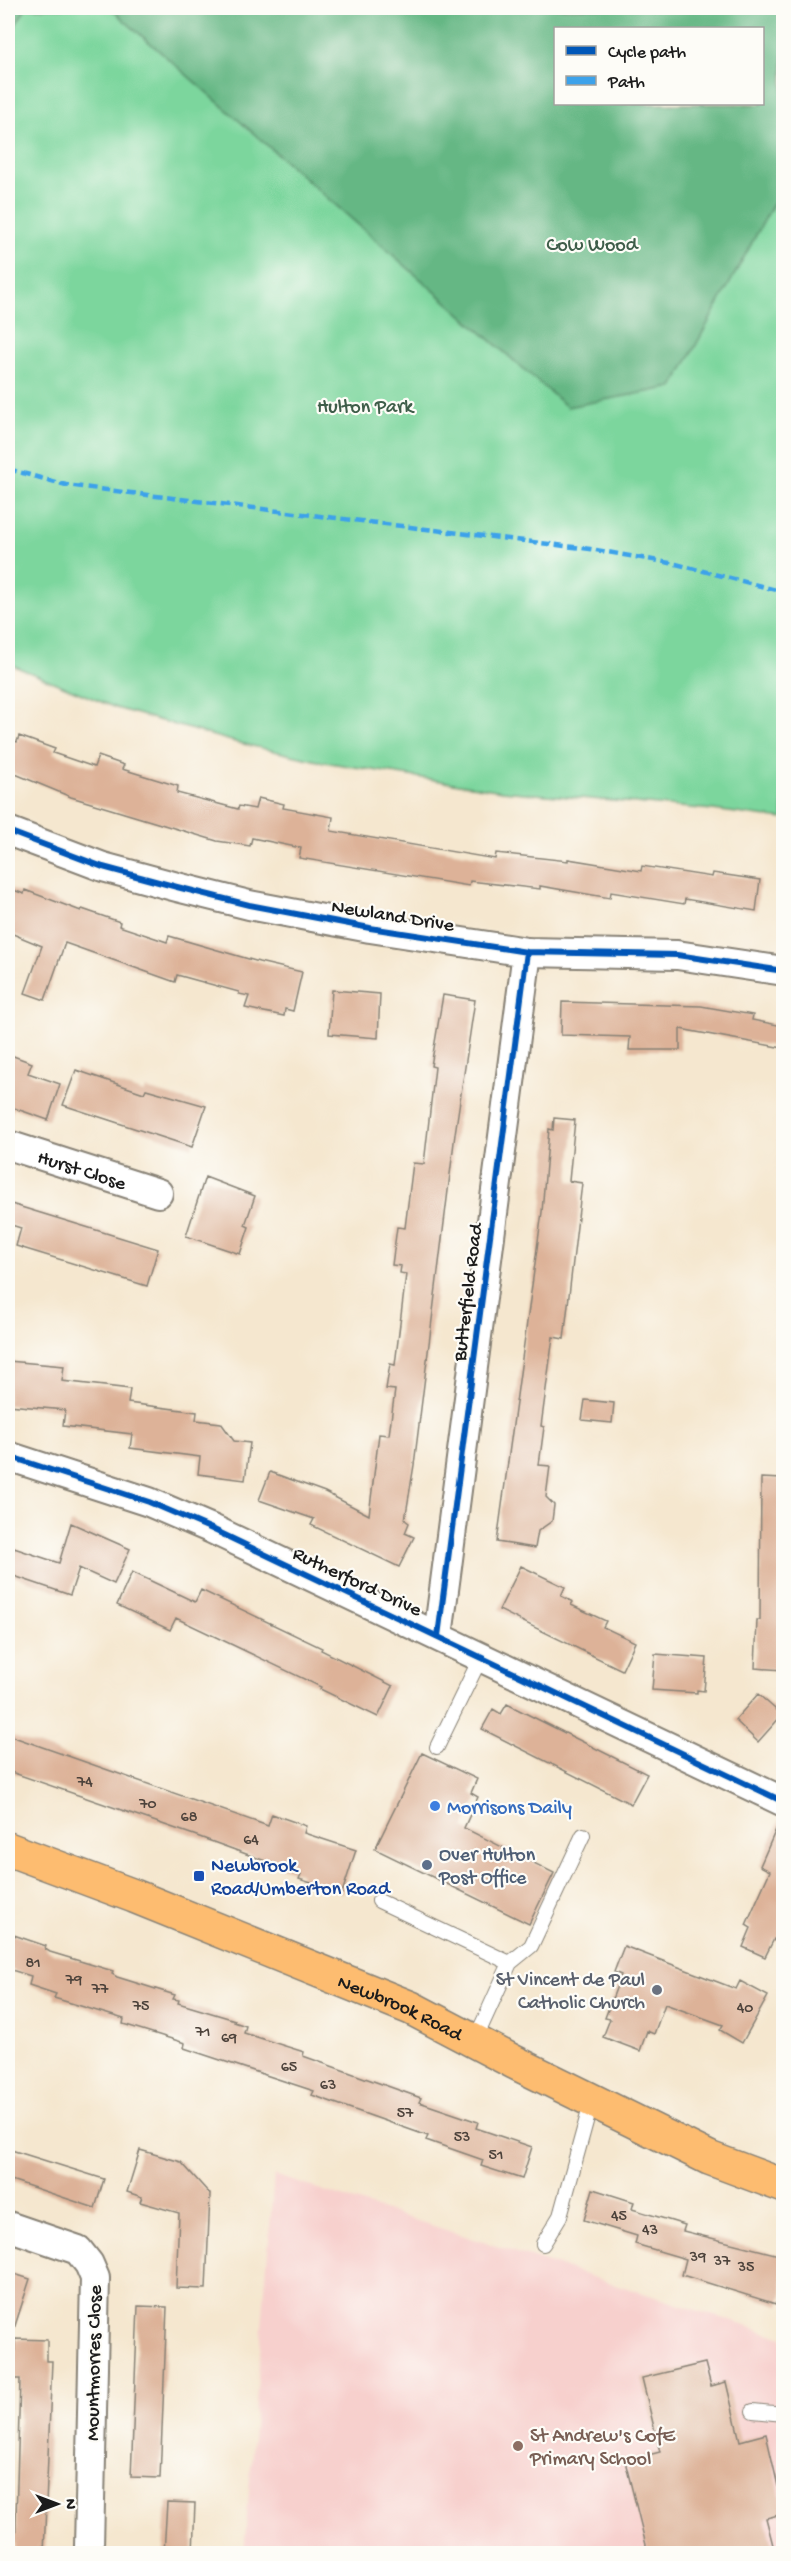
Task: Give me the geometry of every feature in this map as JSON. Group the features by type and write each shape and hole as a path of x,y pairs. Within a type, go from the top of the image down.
{"highway":[{"name":"Newbrook Road","path":"8,1850 134,1896 411,2008 709,2158 783,2187"}],"street":[{"name":"Newland Drive","path":"8,831 103,867 249,905 370,928 527,952 677,956 783,972"},
{"name":"Butterfield Road","path":"438,1636 527,952"},
{"name":"Hurst Close","path":"8,1144 158,1194"},
{"name":"Rutherford Drive","path":"8,1456 149,1502 202,1524 783,1802"},
{"name":"Mountmorres Close","path":"8,2226 78,2250 89,2264 95,2278 89,2547 93,2553"}],"lane":[{"path":"437,1747 481,1657"},
{"path":"475,2040 510,1963 531,1946 584,1835"},
{"path":"380,1902 510,1963"},
{"path":"543,2244 560,2216 592,2100"},
{"path":"753,2411 783,2414"}],"shaded area":[{"name":"St Andrew's CofE Primary School","path":"274,2175 783,2338 783,2553 244,2554"}],"green space":[{"name":"Hulton Park","path":"8,8 783,8 783,819 713,810 502,791 318,761 235,742 116,708 12,665 8,678"},
{"path":"8,8 26,8 8,38"},
{"name":"Cow Wood","path":"110,8 783,8 783,186 673,387 567,407"}],"building":[{"path":"19,736 55,749 53,753 94,767 98,756 124,765 122,769 178,786 177,793 238,809 239,806 255,809 258,798 284,804 283,808 333,817 331,831 495,859 496,853 568,861 568,859 641,871 642,866 712,877 713,873 760,880 756,911 685,899 684,904 611,892 610,898 540,886 540,889 470,881 469,886 299,858 301,848 252,838 250,846 217,841 71,797 8,771 8,738 17,742"},
{"path":"8,888 24,894 25,890 81,911 82,909 120,922 119,926 167,942 169,936 302,972 293,1011 285,1009 284,1016 245,1008 249,996 239,994 239,992 177,975 175,982 65,943 45,1000 25,993 42,946 8,932"},
{"path":"332,990 380,994 378,1038 329,1034"},
{"path":"443,995 475,1000 455,1134 414,1465 405,1520 409,1523 405,1533 414,1537 399,1567 311,1525 314,1519 259,1500 270,1472 325,1492 369,1515 379,1434 389,1435 395,1390 386,1389 390,1364 395,1365 406,1274 400,1273 401,1266 392,1265 397,1227 405,1228 413,1163 424,1164 435,1067 431,1066"},
{"path":"562,1002 701,1006 753,1015 752,1020 783,1026 783,1048 680,1029 680,1050 629,1050 630,1037 561,1035"},
{"path":"8,1054 32,1063 28,1073 60,1084 48,1120 14,1108 8,1120"},
{"path":"76,1070 144,1093 146,1089 206,1106 192,1147 63,1105"},
{"path":"554,1118 575,1120 569,1181 582,1183 564,1339 553,1337 541,1426 544,1427 539,1465 550,1466 546,1497 554,1505 552,1521 538,1531 535,1548 497,1542 542,1212 549,1129 553,1130"},
{"path":"205,1177 255,1196 245,1225 249,1227 240,1254 186,1236"},
{"path":"8,1203 158,1249 147,1286 16,1246 21,1228 8,1224"},
{"path":"8,1361 64,1366 62,1381 130,1389 128,1403 197,1412 196,1420 221,1423 234,1441 250,1443 245,1480 198,1474 200,1457 130,1448 132,1434 63,1426 65,1410 8,1405"},
{"path":"585,1400 614,1403 612,1423 582,1420"},
{"path":"761,1478 783,1479 783,1670 755,1668 757,1620 760,1620"},
{"path":"71,1523 130,1549 114,1584 79,1568 70,1595 8,1574 14,1548 59,1563"},
{"path":"521,1566 565,1587 561,1596 573,1602 571,1605 606,1621 603,1627 635,1642 622,1670 499,1610"},
{"path":"132,1572 195,1602 201,1590 322,1648 321,1650 393,1686 378,1717 320,1689 321,1687 176,1618 170,1630 117,1605"},
{"path":"655,1654 707,1658 704,1691 697,1690 697,1693 652,1690"},
{"path":"758,1694 782,1715 758,1742 735,1720"},
{"path":"507,1704 647,1774 631,1804 482,1729 493,1709 501,1714"},
{"path":"8,1735 268,1826 272,1814 306,1826 304,1833 356,1850 342,1893 299,1879 301,1874 8,1771"},
{"path":"422,1753 477,1779 471,1793 478,1797 464,1828 554,1873 529,1924 375,1849"},
{"path":"781,1818 783,1818 783,1943 774,1939 765,1957 743,1947 751,1928 746,1925 770,1871 760,1866"},
{"path":"8,1933 46,1946 45,1949 50,1952 113,1971 112,1974 117,1977 175,1995 173,1999 179,2000 178,2003 235,2020 234,2022 246,2026 244,2033 304,2052 303,2056 421,2098 419,2102 478,2122 476,2128 532,2147 522,2179 481,2166 483,2160 426,2140 428,2136 312,2095 314,2091 184,2048 185,2043 123,2024 124,2019 54,1998 56,1994 29,1985 31,1976 8,1969"},
{"name":"St Vincent de Paul Catholic Church","path":"624,1946 736,1989 740,1981 768,1996 742,2043 720,2030 723,2025 665,2004 654,2034 647,2031 640,2051 603,2037 610,2019 605,2018 621,1975 614,1972"},
{"path":"8,2149 104,2179 95,2208 8,2179"},
{"path":"140,2150 181,2162 210,2194 206,2289 176,2288 179,2213 140,2202 142,2197 127,2192"},
{"path":"593,2189 634,2202 632,2209 685,2225 683,2231 783,2256 783,2292 779,2305 682,2275 686,2259 635,2244 637,2236 584,2220"},
{"path":"8,2272 30,2279 12,2335 8,2334"},
{"path":"138,2306 167,2307 160,2478 131,2477"},
{"path":"15,2339 47,2340 47,2361 52,2361 44,2553 15,2553 20,2379 14,2379"},
{"path":"705,2363 711,2386 726,2382 740,2441 766,2434 783,2508 783,2514 766,2518 775,2553 648,2553 625,2461 660,2452 642,2378"},
{"path":"167,2502 195,2503 193,2553 164,2553"}],"marked path":[{"path":"8,469 66,485 590,549 676,564 784,592"}],"cycle path":[{"path":"8,831 103,867 177,887 249,905 370,928 527,952 677,955 784,971"},
{"path":"438,1636 527,952"},
{"path":"8,1456 149,1502 212,1529 784,1802"}],"place":[{"name":"Morrisons Daily","path":"435,1806"},
{"name":"Over Hulton Post Office","path":"427,1865"},
{"name":"Newbrook Road/Umberton Road","path":"199,1876"},
{"name":"St Vincent de Paul Catholic Church","path":"657,1990"},
{"name":"St Andrew's CofE Primary School","path":"518,2446"}]}
